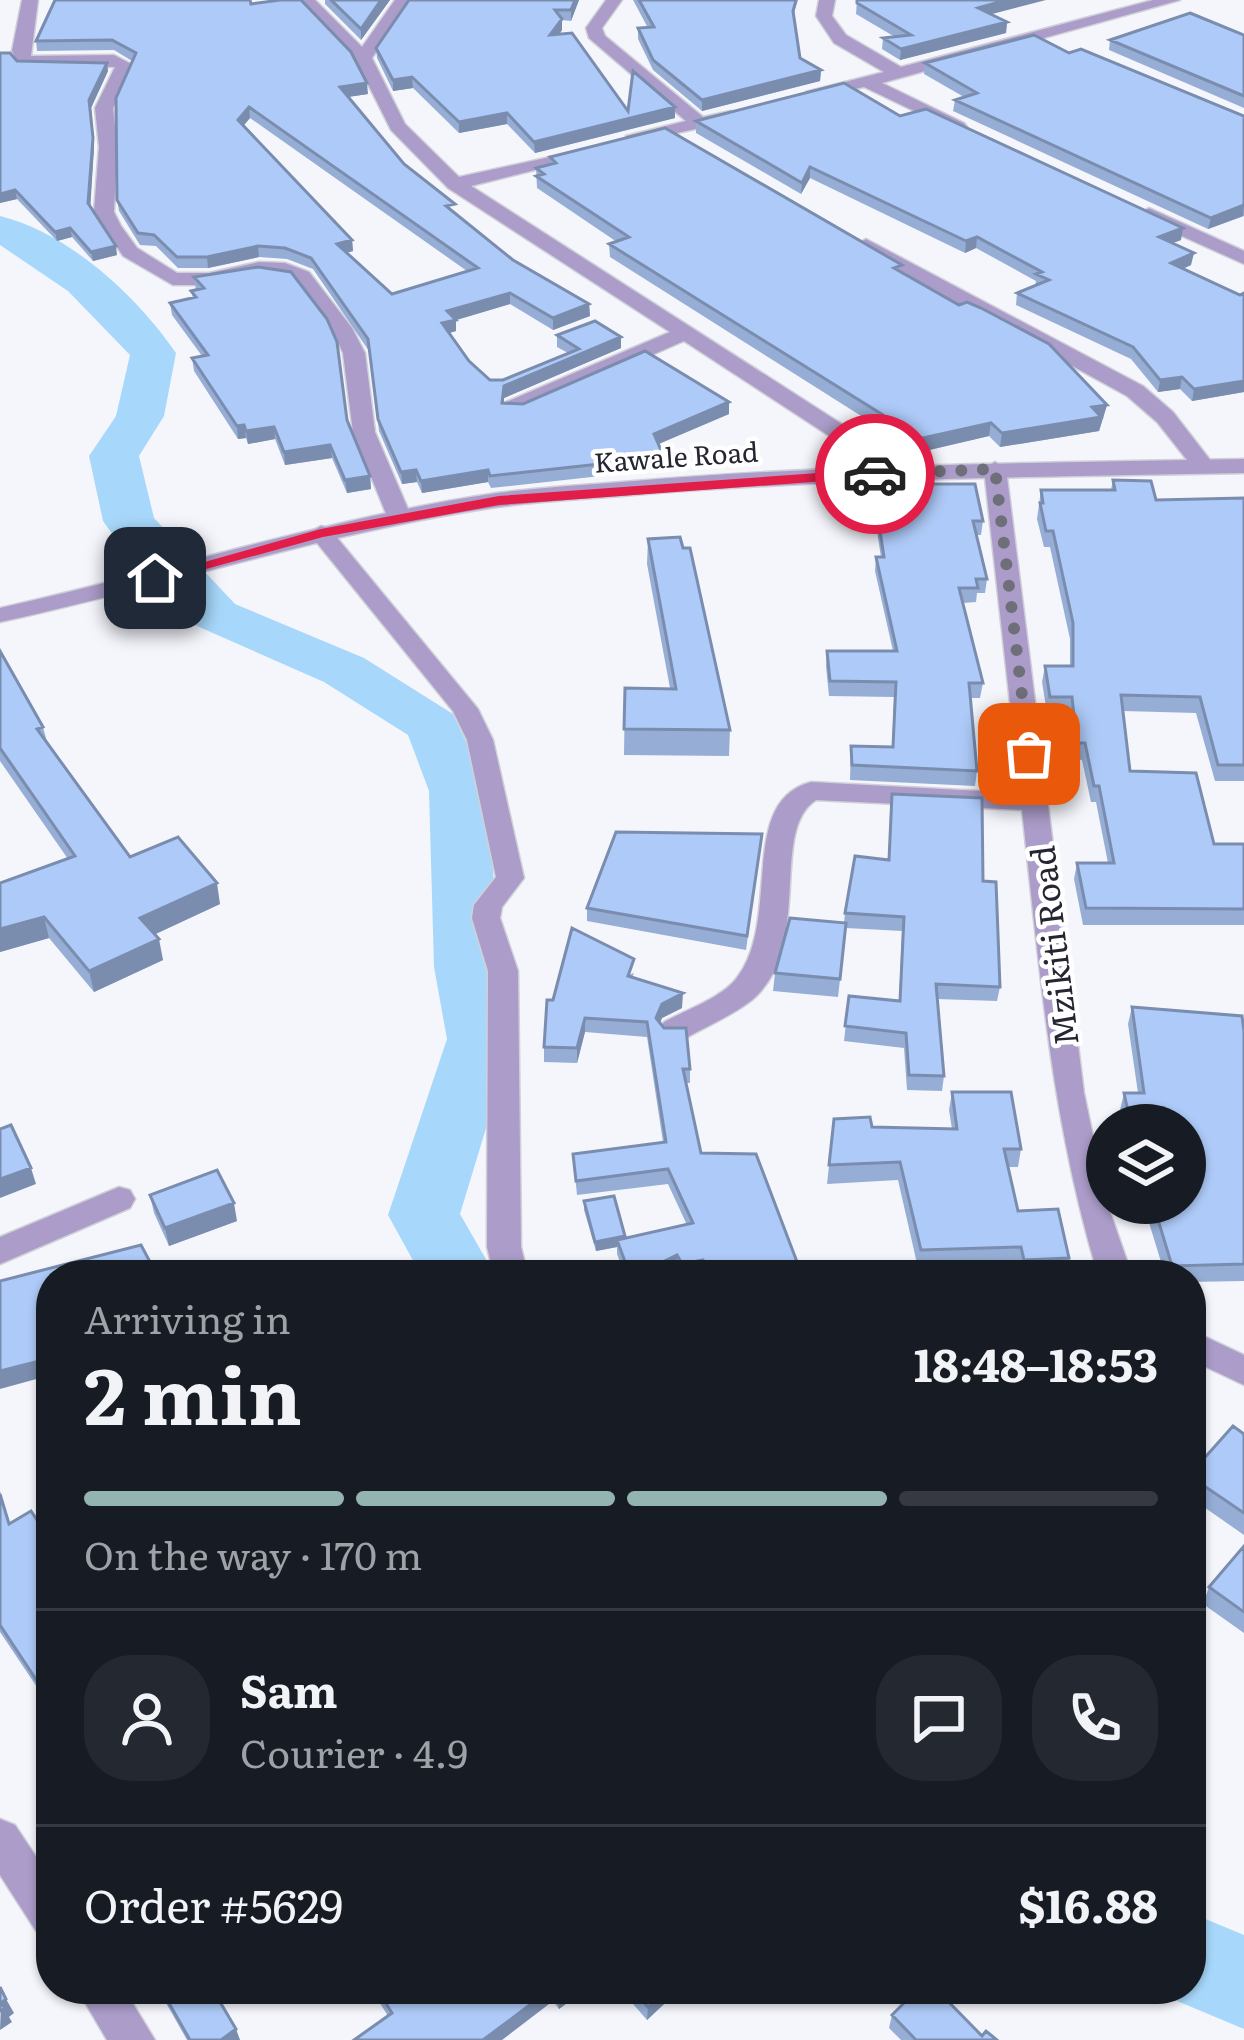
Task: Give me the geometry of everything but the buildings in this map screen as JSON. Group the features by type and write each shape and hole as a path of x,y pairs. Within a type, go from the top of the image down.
{"street":[{"path":"30,0 20,51 25,61 114,60 124,64 104,108 108,147 104,212 130,252 173,279 209,279 259,268 302,276 342,328 354,353 356,405 399,516"},
{"path":"306,0 363,58 397,126 454,184 871,453 892,473"},
{"path":"363,58 403,0"},
{"path":"614,0 594,28 596,38 696,133"},
{"path":"827,0 824,16 840,39 899,74"},
{"path":"1082,0 1112,15"},
{"path":"783,103 1172,0"},
{"path":"1045,34 1066,43"},
{"path":"867,82 970,133"},
{"path":"454,184 671,131 696,133 742,113"},
{"path":"1136,208 1244,258"},
{"path":"854,238 1135,391 1166,417 1203,465"},
{"path":"514,407 684,334"},
{"name":"Kawale Road","path":"0,615 399,516 593,491 995,469 1244,466"},
{"name":"Mzikiti Road","path":"995,469 1069,1093 1086,1181 1110,1260"},
{"path":"321,533 465,709 480,740 510,878 488,904 486,918 503,971 508,1260"},
{"path":"675,1030 742,992 750,982 776,920 779,833 798,796 811,790 1035,802"},
{"path":"0,1251 119,1199"},
{"path":"1206,1352 1244,1371"},
{"path":"0,1839 36,1893"},
{"path":"109,2004 133,2040"}],"waterway":[{"path":"0,229 65,266 153,353 140,416 114,456 129,521 187,589 216,615 344,670 433,726 459,791 466,967 480,1039 424,1215 450,1260"},
{"path":"1206,1966 1244,1982"}],"way so far":[{"path":"875,474 995,469 1029,754"}],"route":[{"path":"155,578 321,533 499,500 875,474"}]}
